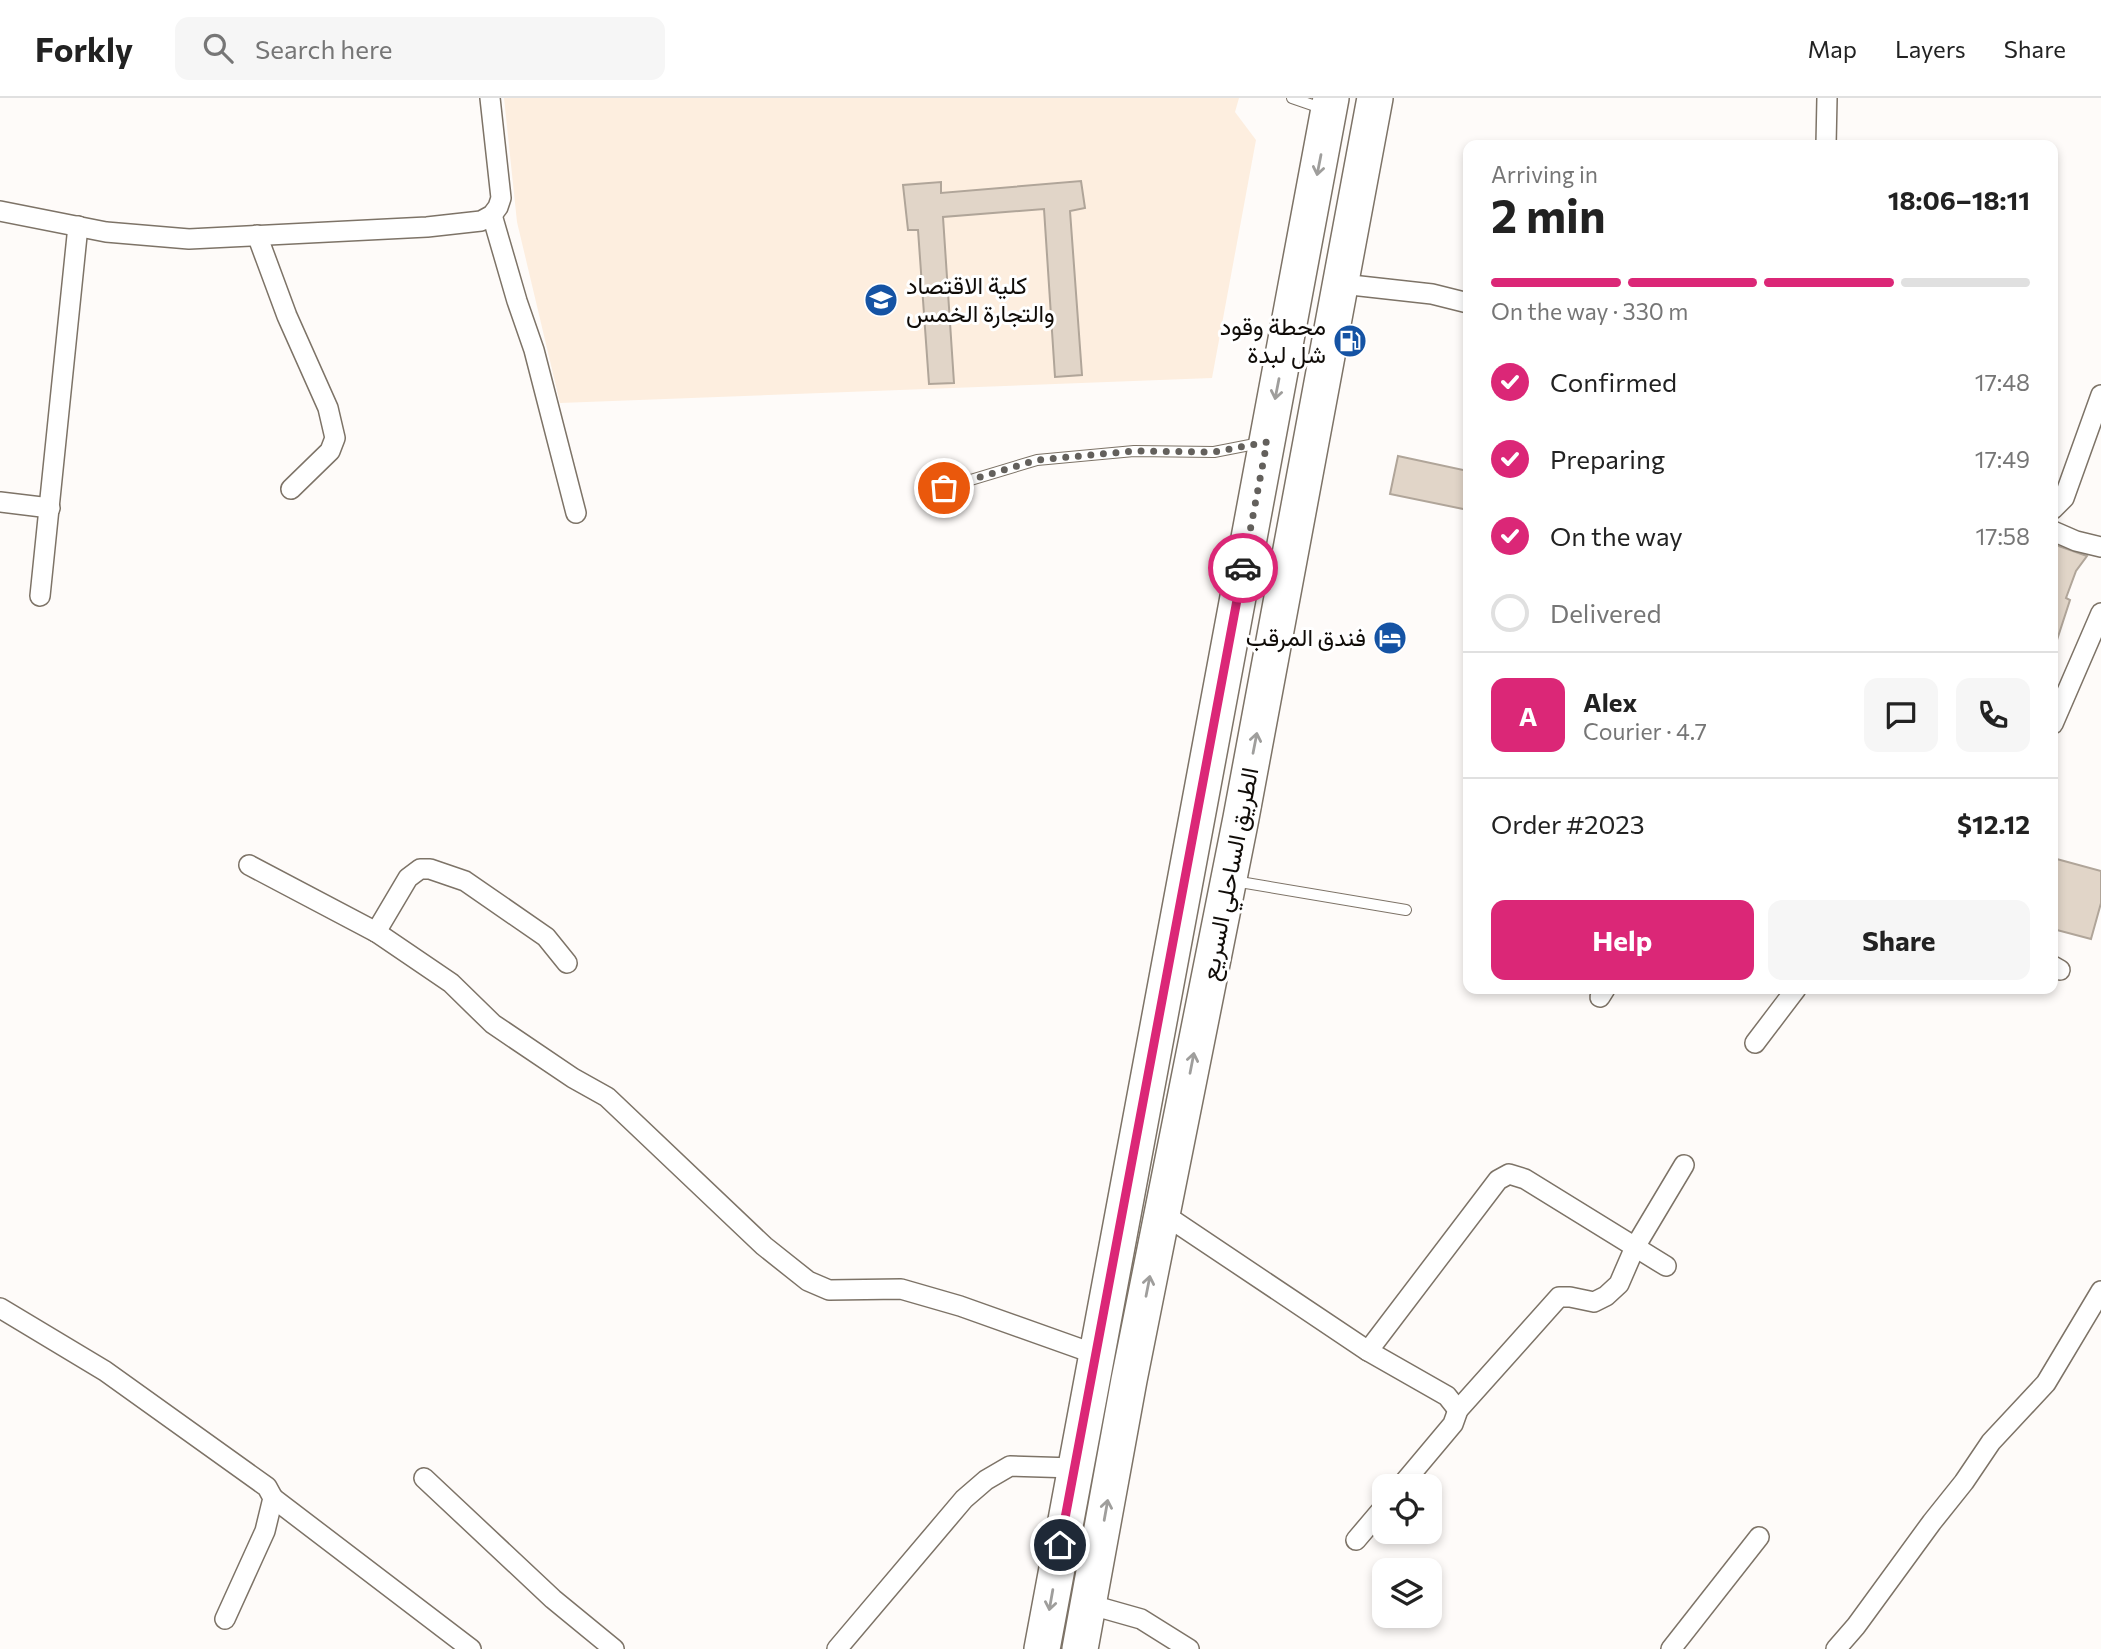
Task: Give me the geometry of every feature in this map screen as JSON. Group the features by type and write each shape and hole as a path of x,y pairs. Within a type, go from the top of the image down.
{"highway":[{"name":"الطريق الساحلي السريع","path":"1080,1649 1342,284 1375,98"},
{"name":"الطريق الساحلي السريع","path":"1042,1649 1330,104"}],"street":[{"path":"0,211 106,232 189,239 427,227 481,221 492,215 501,198 489,98"},
{"path":"1826,140 1827,98"},
{"path":"492,215 534,350 576,513"},
{"path":"40,596 78,226"},
{"path":"257,235 287,316 328,408 335,438 330,452 291,489"},
{"path":"1342,284 1432,294 1463,302"},
{"path":"2058,504 2064,498 2101,395"},
{"path":"0,502 50,508"},
{"path":"2058,533 2101,547"},
{"path":"2058,712 2101,613"},
{"path":"249,865 376,932 451,984 504,1031 573,1078 607,1097 764,1246 808,1281 830,1290 901,1289 960,1306 1096,1354"},
{"path":"376,932 408,878 420,869 430,869 466,881 546,937 566,963"},
{"path":"1755,1043 1792,994"},
{"path":"1411,1474 1452,1424 1458,1410 1559,1297 1594,1302 1606,1296 1619,1284 1635,1247 1684,1165"},
{"path":"1368,1351 1498,1180 1509,1174 1525,1179 1666,1266"},
{"path":"1162,1213 1368,1351 1447,1396 1458,1410"},
{"path":"1836,1649 1856,1626 1932,1521 1965,1482 1991,1442 2046,1383 2101,1291"},
{"path":"0,1308 105,1371 257,1478 273,1497 471,1649"},
{"path":"837,1649 964,1499 986,1480 1010,1466 1074,1468"},
{"path":"424,1478 553,1599 614,1649"},
{"path":"225,1619 265,1531 273,1497"},
{"path":"1356,1540 1372,1521"},
{"path":"1671,1649 1759,1538"},
{"path":"1088,1604 1141,1619 1189,1649"}],"lane":[{"path":"1292,98 1330,104"},
{"path":"944,488 1037,460 1134,451 1214,452 1267,442"},
{"path":"1228,880 1406,910"}],"shaded area":[{"name":"كلية الاقتصاد والتجارة الخمس","path":"504,98 1239,98 1235,112 1256,140 1212,378 560,403 517,222"}],"building":[{"path":"1081,181 1085,208 1070,211 1082,375 1055,377 1044,209 943,217 954,383 929,384 918,230 908,230 903,185 941,182 941,193"},
{"path":"1398,456 1463,470 1463,509 1390,494"},
{"path":"2058,546 2087,556 2076,571 2066,598 2070,600 2058,637"},
{"path":"2058,859 2101,871 2101,903 2091,939 2058,930"}],"way so far":[{"path":"944,488 1037,460 1134,451 1214,452 1267,442 1243,568"}],"place":[{"name":"كلية الاقتصاد والتجارة الخمس","path":"881,300"},
{"name":"محطة وقود شل لبدة","path":"1350,341"},
{"name":"فندق المرقب","path":"1390,638"}],"route":[{"path":"1060,1545 1243,568"}]}
